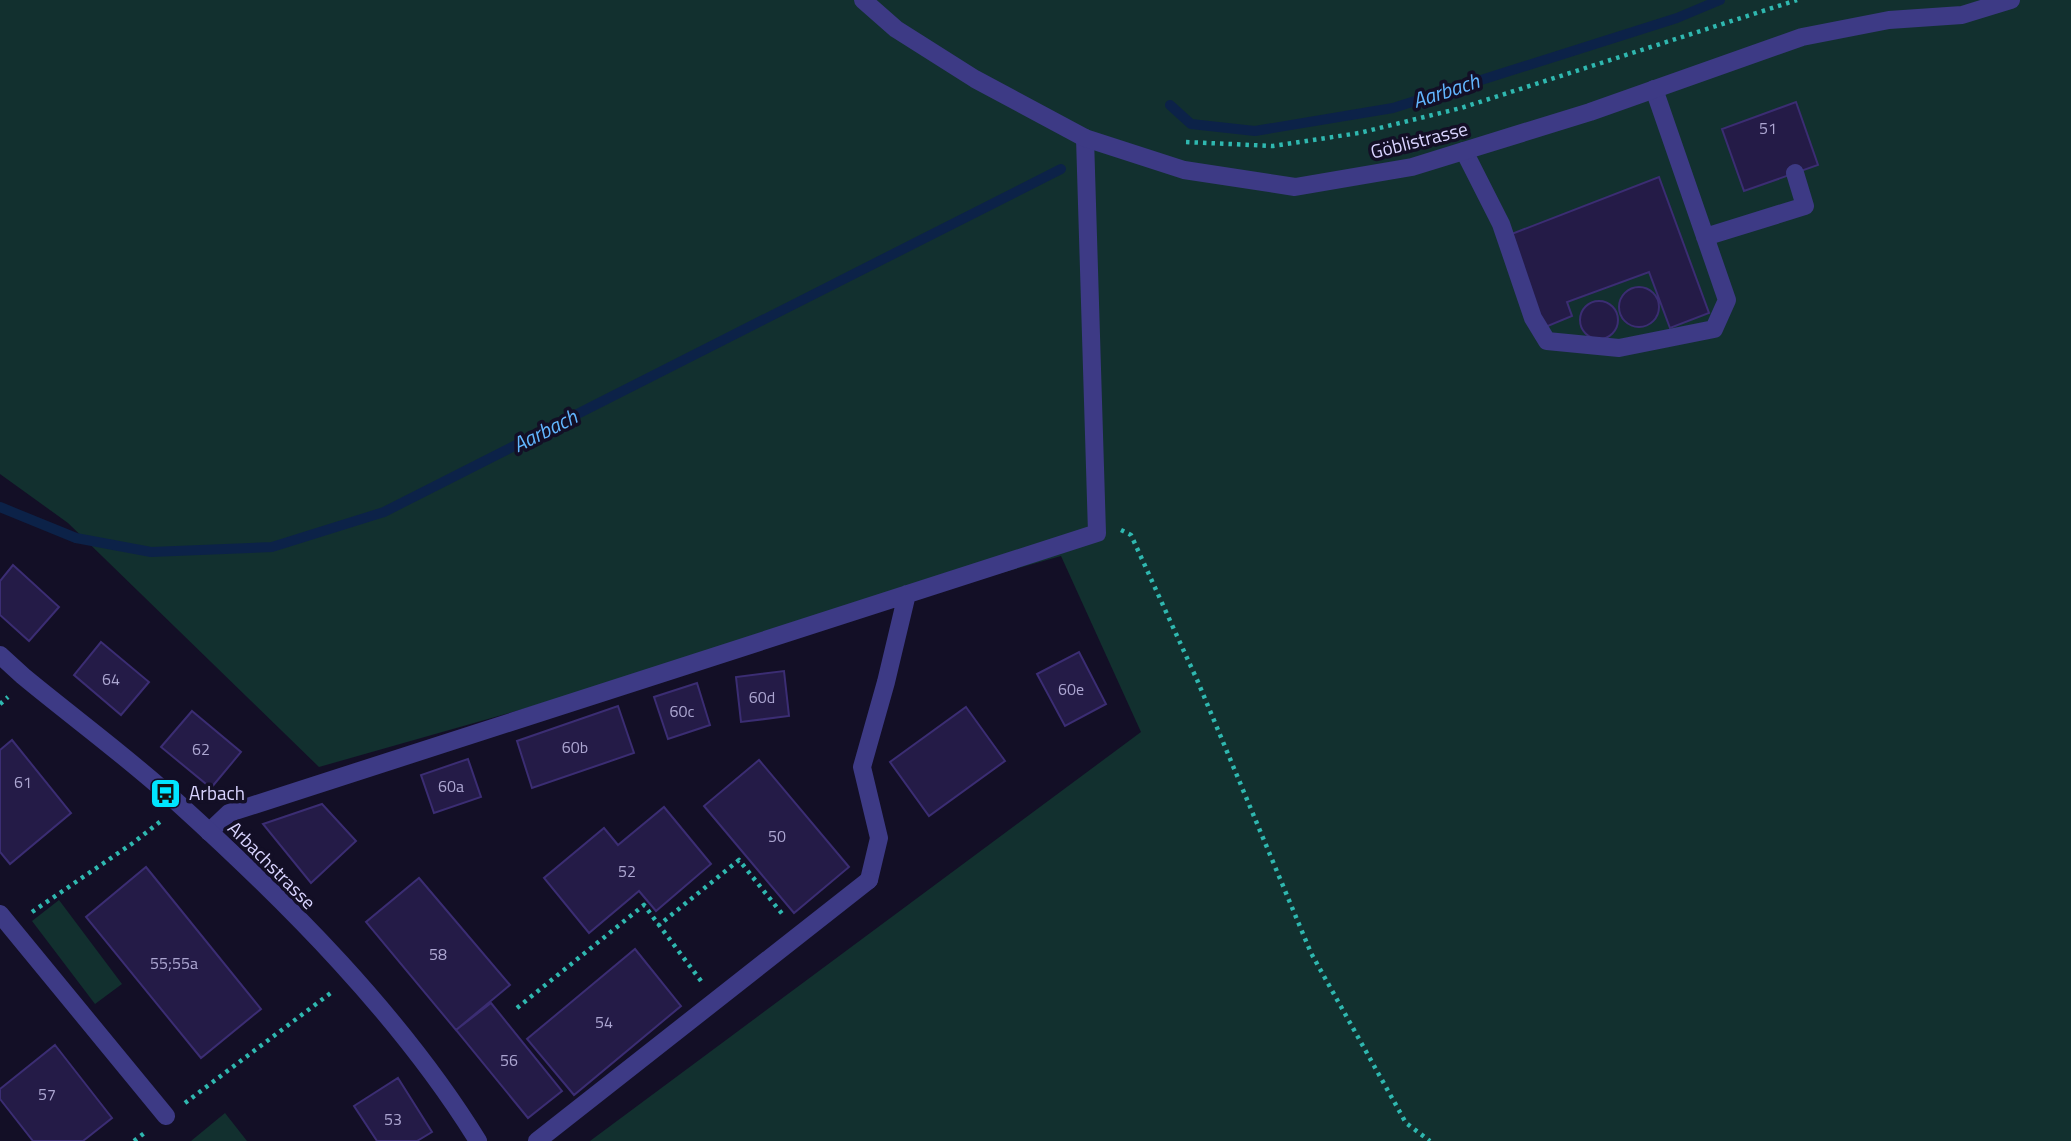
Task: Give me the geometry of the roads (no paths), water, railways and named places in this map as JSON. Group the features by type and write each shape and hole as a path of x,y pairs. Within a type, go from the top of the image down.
{"street":[{"name":"Göblistrasse","path":"863,0 896,29 975,79 1085,138 1184,170 1296,187 1412,167 1654,89 1801,37 1889,20 1962,15 2011,0"},
{"path":"1464,151 1501,224 1533,318 1547,341 1619,348 1714,329 1727,300 1654,89"},
{"path":"209,832 229,813 1097,533 1085,138"},
{"path":"1705,237 1805,206 1795,173"},
{"path":"537,1141 869,880 879,838 862,767 907,594"},
{"name":"Arbachstrasse","path":"0,655 178,803 353,976 432,1074 478,1141"},
{"path":"0,914 166,1116"}],"waterway":[{"name":"Aarbach","path":"1170,105 1191,124 1255,131 1393,108 1677,18 1720,0"},
{"name":"Aarbach","path":"0,507 76,538 151,552 272,547 384,512 1061,169"}],"place":[{"name":"Arbach","path":"166,793"}]}
